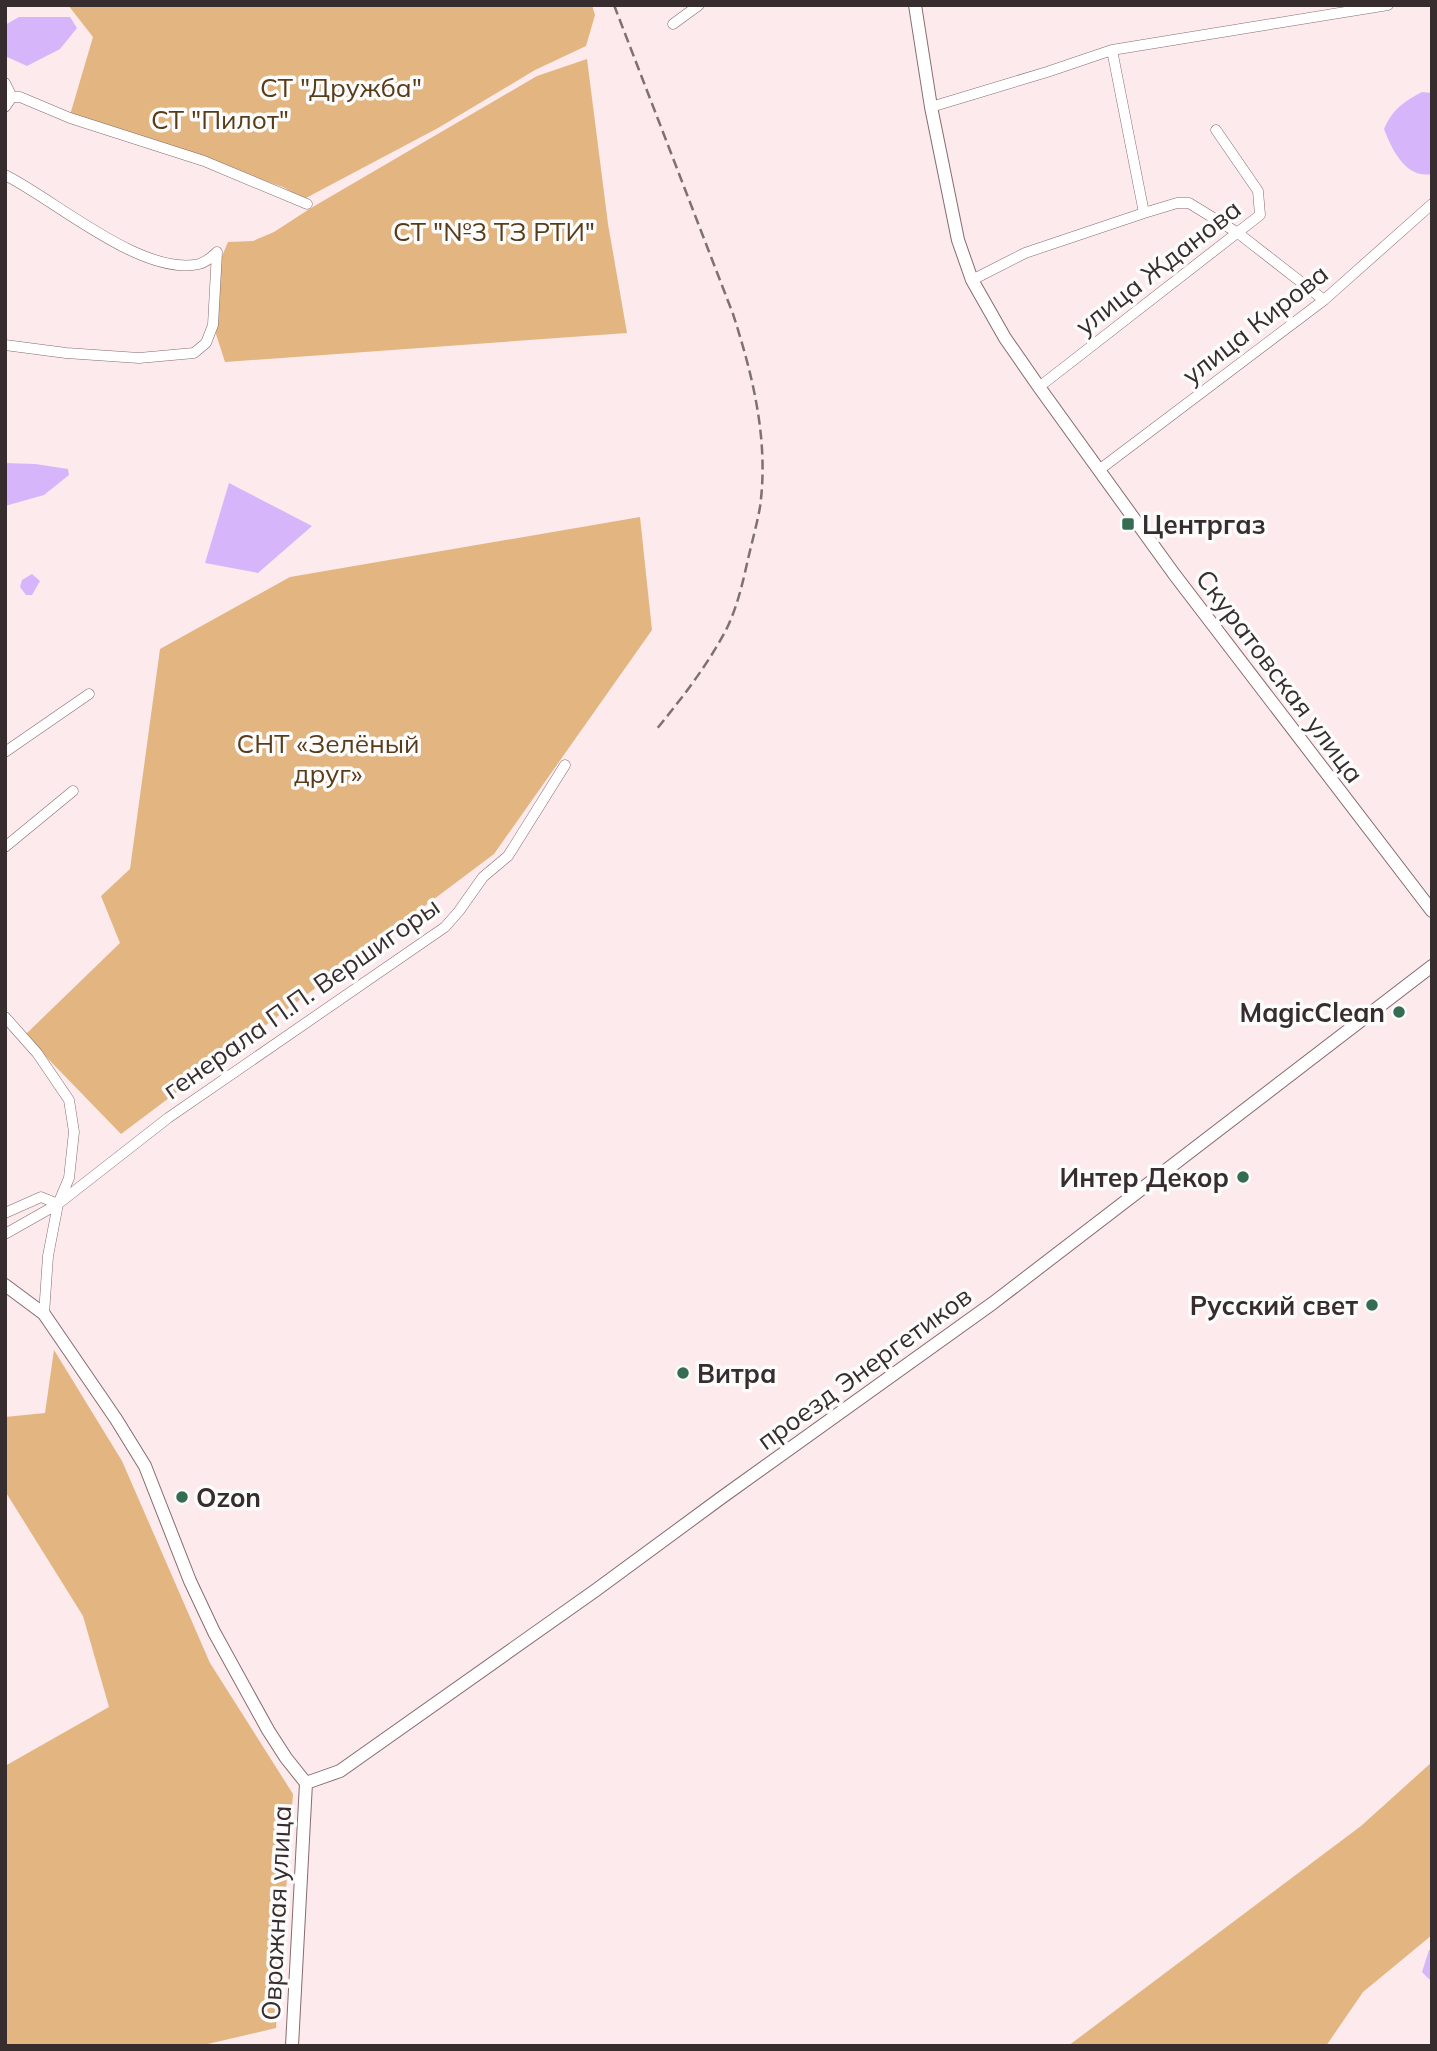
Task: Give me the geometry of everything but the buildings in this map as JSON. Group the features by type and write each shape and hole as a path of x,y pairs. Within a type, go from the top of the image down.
{"street":[{"path":"673,24 699,5"},
{"name":"Скуратовская улица","path":"915,5 931,107 958,240 972,280 1005,338 1174,574 1432,911"},
{"path":"931,107 1112,50 1388,5"},
{"path":"1112,50 1144,213"},
{"path":"5,83 12,97"},
{"path":"5,107 12,97"},
{"path":"12,97 20,97 70,118 204,161 307,204"},
{"name":"улица Жданова","path":"1039,387 1261,215 1258,191 1216,130"},
{"path":"5,175 109,240 150,258 179,264 199,264 217,252 213,325 206,342 194,353 139,358 65,353 5,345"},
{"path":"972,280 1025,253 1144,213 1189,203 1238,233 1324,300"},
{"name":"улица Кирова","path":"1099,470 1324,300 1432,204"},
{"path":"5,752 89,694"},
{"name":"генерала П.П. Вершигоры","path":"5,1234 58,1204 168,1118 445,927 483,877 508,856 565,765"},
{"path":"5,847 73,792"},
{"name":"проезд Энергетиков","path":"306,1783 340,1771 351,1764 982,1311 1432,966"},
{"path":"5,1017 37,1053 69,1100 74,1132 69,1178 58,1204 48,1256 44,1314"},
{"path":"5,1213 41,1197 58,1204"},
{"path":"5,1285 44,1314 145,1466 190,1581 214,1632 268,1730 306,1783"},
{"name":"Овражная улица","path":"292,2046 306,1783"}],"green space":[{"name":"СТ \"Дружба\"","path":"68,5 592,5 595,15 586,46 535,70 438,128 304,199 283,187 70,115 93,37"},
{"name":"СТ \"№3 ТЗ РТИ\"","path":"587,59 608,224 627,333 225,362 216,334 220,261 228,242 253,241 274,232 537,76"},
{"name":"СНТ «Зелёный друг»","path":"640,517 652,630 494,854 121,1134 25,1035 120,943 101,896 130,869 160,649 290,577"},
{"path":"54,1350 122,1461 210,1663 293,1794 276,2028 199,2046 5,2046 5,1766 109,1707 83,1616 5,1491 5,1417 45,1413"},
{"path":"1432,1762 1432,1935 1363,1992 1326,2046 1068,2046 1361,1826"}],"shaded area":[{"path":"19,17 70,17 77,28 60,49 27,66 5,56 5,25"},
{"path":"1422,92 1432,93 1432,174 1415,172 1407,167 1391,146 1384,129 1399,107"},
{"path":"5,463 68,469 69,475 44,495 5,506"},
{"path":"229,483 312,526 258,573 205,563"},
{"path":"32,574 40,581 32,595 26,595 20,587 22,580"},
{"path":"1432,1949 1432,1982 1422,1972 1429,1950"}],"railway":[{"path":"614,5 733,314 753,385 761,433 760,507 733,613 719,643 702,669 656,730"}],"place":[{"name":"Центргаз","path":"1128,524"},
{"name":"MagicClean","path":"1399,1012"},
{"name":"Интер Декор","path":"1243,1177"},
{"name":"Русский свет","path":"1372,1305"},
{"name":"Витра","path":"683,1373"},
{"name":"Ozon","path":"182,1497"}],"park label":[{"name":"СТ \"Пилот\"","path":"220,119"}]}
